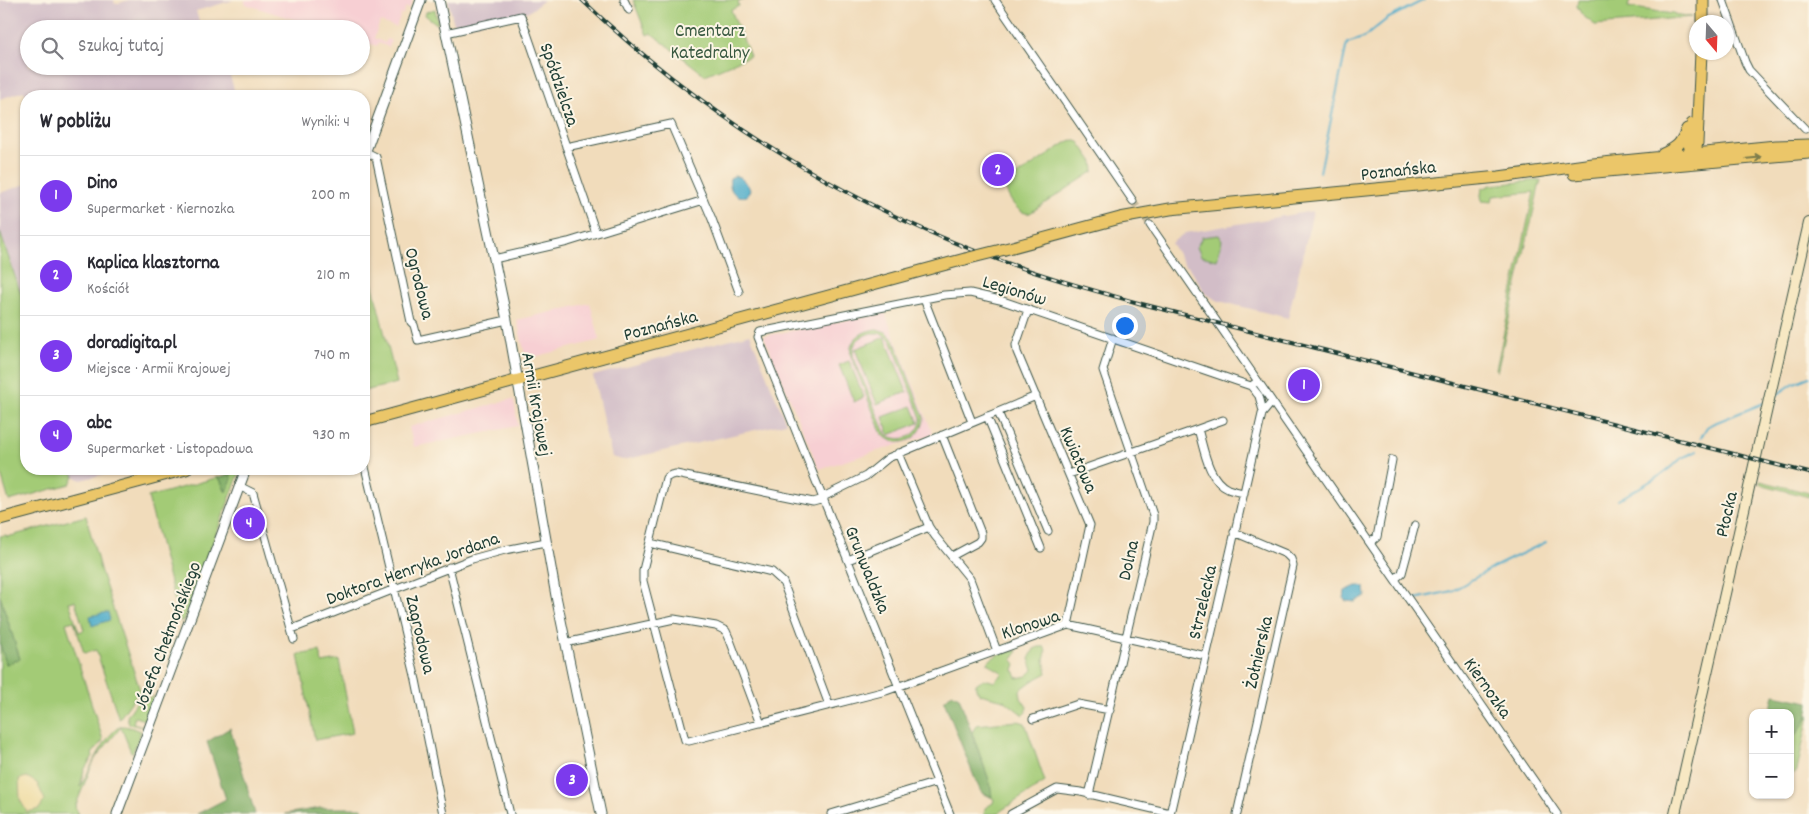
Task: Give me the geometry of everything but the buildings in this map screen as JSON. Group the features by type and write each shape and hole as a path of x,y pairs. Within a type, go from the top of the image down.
{"main road":[{"path":"1703,0 1703,15"},
{"path":"1700,60 1696,115 1697,144 1692,154 1705,162"},
{"path":"1696,115 1700,134 1706,143 1715,148 1734,150"},
{"path":"1655,158 1673,150 1682,142 1696,115"},
{"name":"Poznańska","path":"1510,176 1558,168 1776,146 1808,152"},
{"name":"Poznańska","path":"370,420 1136,214 1179,208 1510,176 1565,174 1666,166 1808,152"},
{"name":"Poznańska","path":"1666,166 1686,160 1692,154"},
{"name":"Płocka","path":"1675,814 1809,223"},
{"path":"0,519 164,475"}],"street":[{"path":"370,137 421,0"},
{"name":"Armii Krajowej","path":"439,0 507,320 565,643 601,814"},
{"path":"624,0 629,10"},
{"path":"995,0 1133,201"},
{"path":"1723,0 1745,62 1750,70 1806,129"},
{"name":"Spółdzielcza","path":"446,33 521,16 596,233"},
{"path":"566,147 671,124 704,200 739,292"},
{"name":"Ogrodowa","path":"370,155 376,157 411,322 414,325 418,340 507,320"},
{"path":"494,259 568,242 704,200"},
{"path":"1150,225 1254,384 1262,411"},
{"name":"Legionów","path":"758,337 760,332 764,330 944,295 970,293 987,296 1254,384"},
{"path":"924,299 972,422"},
{"name":"Kwiatowa","path":"1028,310 1016,345 1090,525 1068,625"},
{"name":"Grunwaldzka","path":"758,337 950,814"},
{"name":"Dolna","path":"1089,795 1153,522 1153,515 1103,370 1114,338"},
{"name":"Kiernozka","path":"1254,384 1272,402 1557,814"},
{"path":"654,622 643,581 643,570 666,478 671,474 812,502 866,476 878,465 898,453 1036,396"},
{"path":"1262,411 1272,402"},
{"name":"Strzelecka","path":"1170,814 1262,411"},
{"path":"998,412 1048,531"},
{"path":"987,416 1041,548"},
{"path":"1069,474 1222,420"},
{"path":"1198,429 1213,475 1219,484 1229,490 1244,493"},
{"path":"942,436 981,533 981,538 978,542 952,556"},
{"path":"898,453 929,527 970,579 997,651"},
{"path":"1370,543 1377,537 1392,460"},
{"name":"Józefa Chełmońskiego","path":"117,814 244,475"},
{"name":"Zagrodowa","path":"367,475 416,680 443,814"},
{"path":"239,486 253,493 294,639"},
{"path":"1395,579 1402,573 1414,525"},
{"path":"848,560 929,527"},
{"name":"Żołnierska","path":"1234,532 1286,554 1291,559 1293,566 1237,814"},
{"name":"Doktora Henryka Jordana","path":"292,630 448,567 505,550 546,542"},
{"path":"650,543 752,566 776,575 783,582 829,705"},
{"path":"448,567 510,814"},
{"path":"565,643 674,619 716,626 726,631 761,723"},
{"name":"Klonowa","path":"654,622 685,740 689,741 898,687 1068,625 1206,656"},
{"path":"1033,719 1078,704 1110,710"},
{"path":"832,814 937,782"},
{"path":"1012,814 1056,789 1170,814"}],"shaded area":[{"path":"0,0 114,0 115,4 129,0 234,0 196,11 198,20 20,20 20,75 230,75 234,90 20,90 20,92 0,99"},
{"path":"245,0 413,0 409,9 406,7 403,14 401,14 396,27 380,22 374,38 385,43 387,39 391,41 389,47 378,43 377,46 370,44 370,20 296,20 245,4"},
{"path":"448,0 544,0 530,11 455,29"},
{"path":"20,186 20,291 0,232 0,193"},
{"path":"1313,211 1288,318 1219,301 1206,294 1171,243 1185,233"},
{"path":"590,303 600,340 526,359 517,320"},
{"path":"885,313 933,434 819,469 764,336"},
{"path":"750,334 786,423 623,460 612,457 593,376"},
{"path":"512,399 514,401 518,426 414,447 409,427"},
{"path":"74,475 101,475 81,480"}],"green space":[{"name":"Cmentarz Katedralny","path":"633,0 744,0 738,2 739,6 731,10 750,56 705,75 651,33 647,35"},
{"path":"1578,0 1630,0 1628,7 1689,17 1595,25 1582,15 1577,6"},
{"path":"435,9 438,25 425,15 426,12"},
{"path":"1072,140 1079,142 1093,162 1094,171 1030,213 1025,213 1017,208 1010,198 1005,184"},
{"path":"1541,180 1497,372 1496,369 1534,192 1493,196 1492,202 1482,201 1482,189 1491,185"},
{"path":"0,232 20,291 20,475 74,476 70,484 9,501 0,471"},
{"path":"1219,235 1222,240 1217,260 1201,256 1197,247 1202,237"},
{"path":"370,275 397,383 370,390"},
{"path":"877,329 886,332 894,340 924,417 923,425 919,432 907,441 893,441 881,432 851,356 852,345 857,337","holes":["871,333 881,333 891,340 921,418 917,430 902,439 890,437 885,433 853,356 855,344 860,338"]},
{"path":"885,337 907,392 877,404 855,349"},
{"path":"849,361 864,397 854,402 839,365"},
{"path":"912,406 919,423 889,435 883,417"},
{"path":"230,475 239,475 183,621 180,621 148,497 219,477 225,491 232,479"},
{"path":"230,475 232,479 226,492 219,477"},
{"path":"1760,481 1809,493 1809,497 1760,484"},
{"path":"86,516 100,569 140,690 119,719 96,650 84,653 74,621 66,623 103,740 92,754 93,756 84,770 80,787 92,764 75,807 79,814 0,814 0,644 6,664 20,659 0,596 0,536 6,535 7,537","holes":["75,601 84,630 79,632 69,602"]},
{"path":"0,596 20,659 6,664 0,644"},
{"path":"1045,647 1044,660 1047,673 1020,690 1021,698 1027,707 1023,715 1004,700 980,694 976,689 978,682 989,680 994,682 1003,673 987,663 1001,653 1018,651 1012,659 1016,664 1014,670 1017,678 1027,676 1033,670 1029,659 1034,649"},
{"path":"320,651 322,663 339,660 353,733 315,740 298,655"},
{"path":"143,693 149,698 154,696 147,717 144,720 135,717 133,723 142,726 143,724 142,727 129,724 127,716"},
{"path":"952,693 959,697 990,783 992,797 981,792 944,701"},
{"path":"1774,695 1809,702 1808,713 1804,723 1794,736 1794,709 1771,709"},
{"path":"1809,714 1797,771 1794,773 1794,736"},
{"path":"1018,721 1025,723 1045,782 996,814 984,814 985,808 993,803 994,799 981,792 990,783 972,733 976,725"},
{"path":"122,726 141,731 133,752 131,752 121,727 96,758 104,743 116,729"},
{"path":"230,728 255,814 197,814 226,799 207,742"},
{"path":"320,808 362,808 363,814 285,814"}],"sand":[{"path":"27,777 37,783 45,800 39,809 27,812 20,800 19,779"}],"water":[{"path":"734,176 740,177 748,185 750,190 747,196 736,195 731,190 730,178"},
{"path":"1356,586 1365,588 1366,596 1355,602 1346,601 1344,599 1345,591"},
{"path":"108,612 110,620 92,626 90,616"}],"waterway":[{"path":"1320,172 1347,43 1363,38 1387,19 1424,0"},
{"path":"1772,398 1794,383 1809,377"},
{"path":"1701,437 1707,427 1712,424 1764,403"},
{"path":"1618,500 1661,475 1682,458 1697,451"},
{"path":"1415,599 1452,591 1494,567 1546,542"}],"tunnel":[{"path":"1133,201 1150,225"}],"railway":[{"path":"582,0 672,78 720,114 770,147 821,178 874,206 983,254 1042,275 1142,304 1809,473"}],"place":[{"name":"Kaplica klasztorna","path":"998,170"},
{"name":"Dino","path":"1304,385"},
{"name":"abc","path":"249,523"},
{"name":"doradigita.pl","path":"572,780"}]}
